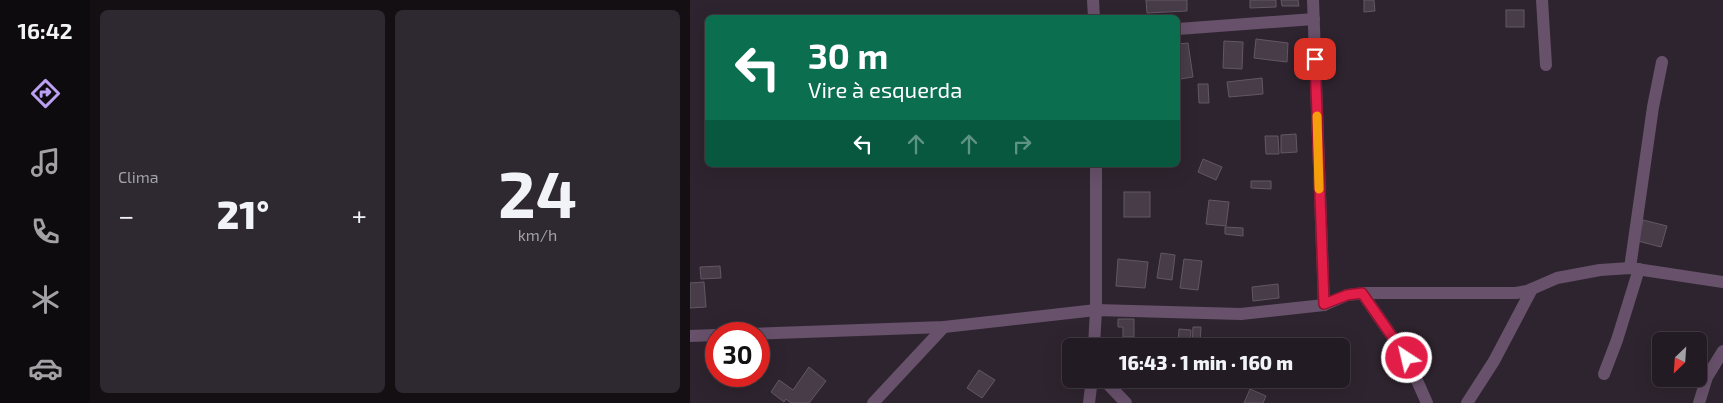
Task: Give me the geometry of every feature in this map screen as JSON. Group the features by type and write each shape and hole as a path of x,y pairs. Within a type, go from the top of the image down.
{"street":[{"path":"1093,0 1094,15"},
{"path":"1313,0 1324,304"},
{"path":"1542,0 1546,64"},
{"path":"1180,29 1314,19"},
{"path":"1604,374 1617,340 1634,268 1653,107 1662,62"},
{"path":"1094,338 1096,167"},
{"path":"770,333 944,327 1096,310 1241,314 1324,304 1347,295 1362,293 1516,293 1532,289 1557,278 1600,270 1634,268 1723,282"},
{"path":"1467,403 1494,361 1532,289"},
{"path":"1362,293 1407,358 1427,403"},
{"path":"873,403 944,327"},
{"path":"690,336 705,335"},
{"path":"1699,403 1707,377 1723,351"},
{"path":"1089,403 1091,388"},
{"path":"1112,388 1126,403"}],"building":[{"path":"1146,0 1187,0 1187,11 1147,13"},
{"path":"1250,0 1276,0 1276,7 1250,8"},
{"path":"1281,0 1298,0 1299,6 1282,6"},
{"path":"1364,0 1374,0 1375,11 1364,12"},
{"path":"1506,10 1524,10 1524,27 1506,27"},
{"path":"1256,39 1288,43 1287,62 1254,58"},
{"path":"1224,41 1243,42 1242,69 1223,68"},
{"path":"1188,43 1193,77 1180,79 1180,44"},
{"path":"1262,78 1263,94 1229,97 1227,82"},
{"path":"1198,84 1208,84 1209,103 1199,103"},
{"path":"1296,134 1297,152 1281,153 1281,135"},
{"path":"1265,136 1278,136 1279,154 1266,154"},
{"path":"1203,159 1222,167 1216,180 1198,172"},
{"path":"1251,181 1271,181 1271,189 1251,188"},
{"path":"1124,192 1150,192 1150,217 1124,217"},
{"path":"1209,200 1229,202 1226,226 1206,224"},
{"path":"1643,220 1667,226 1661,247 1638,241"},
{"path":"1225,227 1243,228 1243,236 1225,234"},
{"path":"1161,253 1175,255 1172,280 1157,278"},
{"path":"1118,259 1148,262 1145,288 1116,286"},
{"path":"1184,259 1202,261 1198,290 1180,288"},
{"path":"720,266 721,278 701,279 700,267"},
{"path":"704,282 706,307 690,308 690,283"},
{"path":"1278,284 1279,298 1253,301 1252,287"},
{"path":"1118,319 1134,319 1134,337 1123,337 1123,327 1118,327"},
{"path":"1193,327 1201,327 1200,338 1192,338"},
{"path":"1179,329 1191,330 1190,338 1178,338"},
{"path":"809,367 826,381 809,403 791,403 786,399 784,402 771,392 779,380 793,390"},
{"path":"979,370 995,380 982,398 967,388"},
{"path":"1250,389 1266,396 1263,403 1244,403"}],"slow traffic":[{"path":"1317,116 1319,189"}],"route":[{"path":"1315,59 1324,304 1347,295 1362,293 1407,358"}]}
